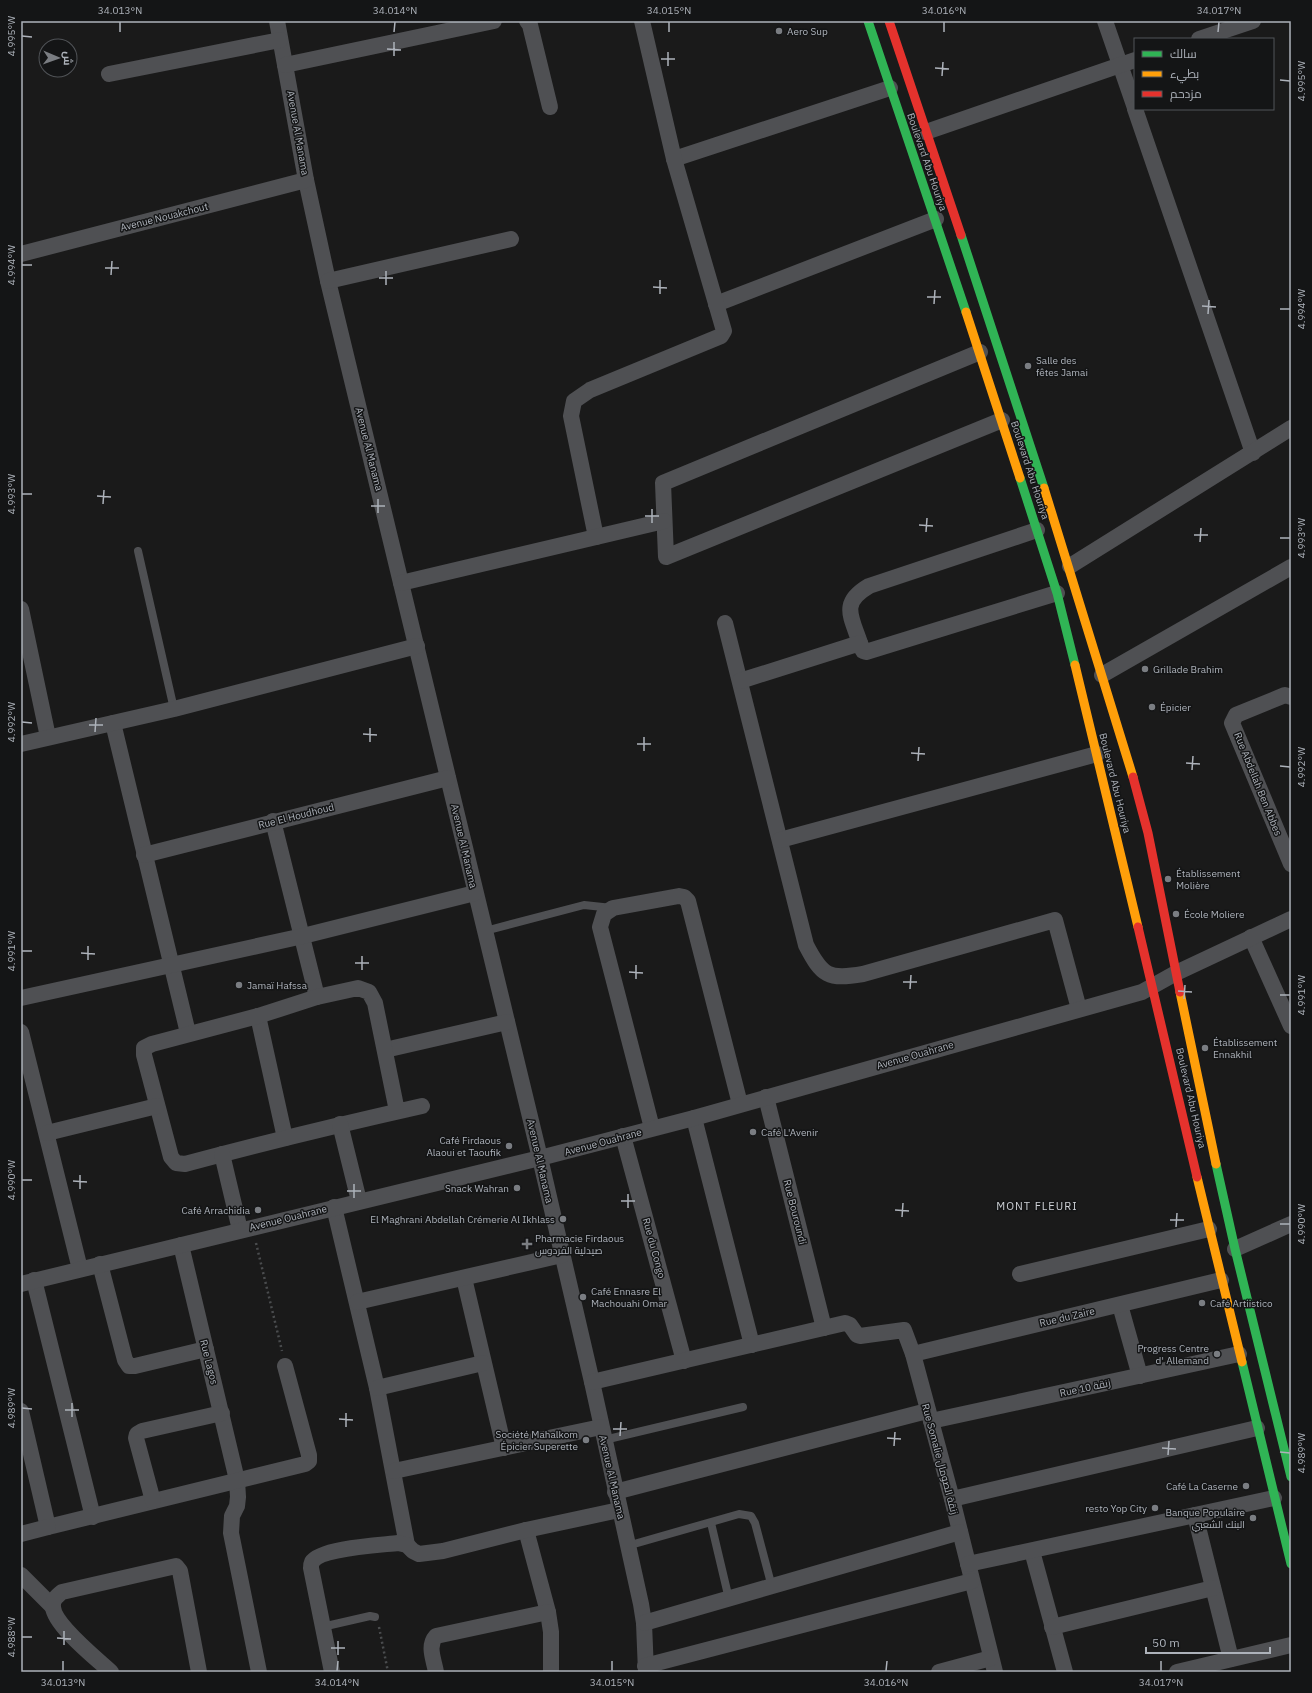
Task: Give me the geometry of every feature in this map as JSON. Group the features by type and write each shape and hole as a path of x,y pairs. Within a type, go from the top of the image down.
{"main road":[{"name":"Boulevard Abu Houriya","path":"868,21 980,352 1057,593 1153,987 1185,1072 1235,1249 1291,1477"},
{"name":"Boulevard Abu Houriya","path":"889,21 1024,422 1070,566 1127,754 1148,833 1176,974 1185,1072 1209,1229 1291,1564"}],"street":[{"name":"Avenue Al Manama","path":"277,21 306,180 328,281 540,1158 592,1382 644,1623 646,1669"},
{"path":"285,65 494,21"},
{"path":"527,21 530,25 550,107"},
{"path":"596,537 570,416 574,401 590,390 724,334 724,327 674,159 642,21"},
{"path":"1105,21 1128,63 1134,102"},
{"path":"1202,38 1253,21"},
{"path":"109,74 280,40"},
{"path":"926,132 1128,63"},
{"path":"674,159 890,88"},
{"path":"1135,110 1253,453"},
{"name":"Avenue Nouakchout","path":"21,254 306,180"},
{"path":"716,304 936,219"},
{"path":"328,281 511,239"},
{"path":"980,352 663,483 666,557 1002,420"},
{"path":"1070,566 1291,428"},
{"path":"401,583 664,520"},
{"path":"1037,530 868,586 856,594 850,604 851,616 863,651 866,652 1057,593"},
{"path":"1102,675 1291,567"},
{"path":"21,609 48,737"},
{"path":"725,623 806,945 817,967 832,976 847,977 863,974 1055,920 1079,1009"},
{"path":"740,681 860,643"},
{"path":"21,744 174,709 417,646"},
{"name":"Rue Abdellah Ben Abbes","path":"1291,697 1284,695 1236,715 1232,723 1291,864"},
{"path":"113,723 188,1033"},
{"path":"780,840 1097,754"},
{"name":"Rue El Houdhoud","path":"144,855 273,821 448,778"},
{"path":"273,821 317,996"},
{"path":"21,998 302,936 475,893"},
{"path":"652,1128 600,927 604,914 613,908 679,896 684,897 688,901 740,1104"},
{"name":"Avenue Ouahrane","path":"28,1282 540,1158 694,1118 1142,992 1251,937 1291,919"},
{"path":"1251,937 1291,1026"},
{"path":"397,1111 375,1003 370,992 358,988 317,996 258,1016 188,1033 152,1044 144,1048 144,1055 171,1157 176,1163 185,1164 340,1124 422,1106"},
{"path":"258,1016 285,1138"},
{"path":"385,1050 506,1022"},
{"path":"23,1042 47,1132 80,1270"},
{"name":"Rue Bouroundi","path":"766,1097 824,1328"},
{"path":"47,1132 157,1106"},
{"path":"694,1118 752,1345"},
{"path":"340,1124 359,1201"},
{"name":"Rue du Congo","path":"623,1136 684,1360"},
{"path":"222,1154 246,1229"},
{"path":"334,1207 377,1388 407,1545"},
{"path":"1235,1249 1291,1224"},
{"path":"1020,1274 1209,1229"},
{"name":"Rue Lagos","path":"180,1245 222,1413 237,1480 238,1496 232,1516 231,1533 259,1672"},
{"path":"357,1302 562,1255"},
{"path":"100,1264 126,1360 129,1366 135,1366 206,1349"},
{"path":"464,1278 504,1448"},
{"name":"Rue du Zaire","path":"913,1354 1221,1280"},
{"path":"28,1282 92,1517"},
{"path":"1120,1305 1140,1376"},
{"name":"Rue Somalie زنقة الصومال","path":"824,1328 848,1324 857,1335 860,1336 904,1330 913,1354 952,1499 993,1665"},
{"path":"592,1382 824,1328"},
{"name":"Rue 10 زنقة","path":"615,1492 929,1416 1140,1376 1239,1354"},
{"path":"377,1388 483,1363"},
{"path":"21,1534 305,1464 309,1461 285,1366"},
{"path":"21,1412 48,1527"},
{"path":"153,1501 136,1438 137,1434 142,1430 222,1413"},
{"path":"952,1499 1257,1428"},
{"path":"394,1471 504,1448 602,1434"},
{"path":"968,1564 1032,1552 1274,1498"},
{"path":"332,1672 311,1568 312,1561 319,1556 330,1552 398,1543 407,1545 419,1554 443,1552 526,1530 619,1510"},
{"path":"1195,1515 1230,1659"},
{"path":"526,1530 548,1612 551,1632 551,1672"},
{"path":"644,1623 960,1532"},
{"path":"1032,1552 1065,1672"},
{"path":"52,1606 55,1597 62,1592 176,1566 180,1571 198,1672"},
{"path":"21,1575 52,1606 56,1618 78,1643 111,1672"},
{"path":"646,1669 972,1581"},
{"path":"1052,1627 1213,1588"},
{"path":"436,1672 431,1648 432,1641 436,1636 548,1612"},
{"path":"1177,1672 1291,1645"},
{"path":"939,1672 993,1665"}],"lane":[{"path":"138,551 174,709"},
{"path":"485,931 584,905 613,908"},
{"path":"602,1434 743,1407"},
{"path":"627,1546 739,1514 751,1516 772,1587"},
{"path":"711,1523 729,1599"},
{"path":"322,1627 370,1616 375,1617"}],"path":[{"path":"246,1229 285,1366"},
{"path":"375,1617 378,1622 388,1672"}],"traffic: fast":[{"path":"868,21 966,312"},
{"path":"961,235 1044,488"},
{"path":"1020,478 1057,593 1075,665"},
{"path":"1216,1164 1235,1249 1291,1477"},
{"path":"1242,1362 1291,1564"}],"traffic: slow":[{"path":"966,312 1020,478"},
{"path":"1044,488 1133,777"},
{"path":"1075,665 1138,927"},
{"path":"1180,992 1216,1164"},
{"path":"1197,1177 1242,1362"}],"traffic: jam":[{"path":"889,21 961,235"},
{"path":"1133,777 1148,833 1180,992"},
{"path":"1138,927 1197,1177"}],"place":[{"name":"Aero Sup","path":"779,31"},
{"name":"Salle des fêtes Jamai","path":"1028,366"},
{"name":"Grillade Brahim","path":"1145,669"},
{"name":"Épicier","path":"1152,707"},
{"name":"Établissement Molière","path":"1168,879"},
{"name":"École Moliere","path":"1176,914"},
{"name":"Jamaï Hafssa","path":"239,985"},
{"name":"Établissement Ennakhil","path":"1205,1048"},
{"name":"Café L'Avenir","path":"753,1132"},
{"name":"Café Firdaous Alaoui et Taoufik","path":"509,1146"},
{"name":"Snack Wahran","path":"517,1188"},
{"name":"Café Arrachidia","path":"258,1210"},
{"name":"El Maghrani Abdellah Crémerie Al Ikhlass","path":"563,1219"},
{"name":"Pharmacie Firdaous صيدلية الفردوس","path":"527,1244"},
{"name":"Café Ennasre El Machouahi Omar","path":"583,1297"},
{"name":"Café Artiistico","path":"1202,1303"},
{"name":"Progress Centre d' Allemand","path":"1217,1354"},
{"name":"Société Mahalkom Épicier Superette","path":"586,1440"},
{"name":"Café La Caserne","path":"1246,1486"},
{"name":"resto Yop City","path":"1155,1508"},
{"name":"Banque Populaire البنك الشعبي","path":"1253,1518"}],"district":[{"name":"MONT FLEURI","path":"1037,1206"}]}
